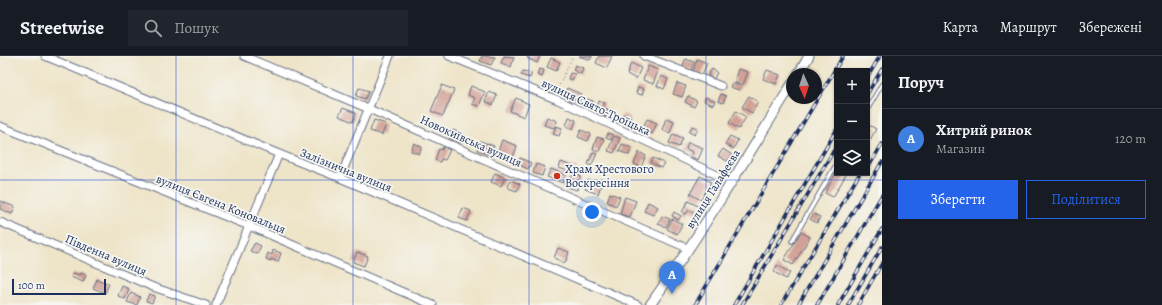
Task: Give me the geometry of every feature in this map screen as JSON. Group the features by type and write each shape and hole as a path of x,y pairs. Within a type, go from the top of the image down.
{"street":[{"name":"Залізнична вулиця","path":"45,56 562,271 638,305"},
{"name":"Новокиївська вулиця","path":"244,56 369,108 689,249"},
{"path":"340,178 390,56"},
{"name":"вулиця Свято-Троїцька","path":"449,56 553,98 732,182"},
{"path":"644,56 663,60 722,86"},
{"path":"802,68 809,56"},
{"name":"вулиця Галафеєва","path":"650,305 689,249 786,94"},
{"name":"вулиця Євгена Коновальця","path":"0,126 249,226 433,305"},
{"path":"216,305 279,154"},
{"name":"Південна вулиця","path":"0,222 153,287 206,305"}],"lane":[{"path":"870,105 882,84"},
{"path":"792,241 834,168"}],"path":[{"path":"553,98 573,56"}],"building":[{"path":"482,56 495,57 491,65 480,61"},
{"path":"504,56 514,57 511,67 501,63"},
{"path":"528,56 540,56 537,63 527,58"},
{"path":"579,56 592,56 590,60"},
{"path":"599,56 612,56 607,68 596,63"},
{"path":"551,58 560,62 556,71 547,67"},
{"path":"685,59 694,62 691,70 683,67"},
{"path":"697,59 707,63 702,75 693,71"},
{"path":"631,63 641,68 636,79 627,74"},
{"path":"575,65 583,68 581,74 573,70"},
{"path":"648,66 658,70 653,84 643,80"},
{"path":"539,69 544,70 542,77 537,75"},
{"path":"712,69 717,72 714,79 708,76"},
{"path":"738,69 748,72 743,85 734,82"},
{"path":"767,70 780,75 776,84 763,79"},
{"path":"523,71 532,73 530,78 521,75"},
{"path":"570,73 575,74 572,80 568,79"},
{"path":"661,76 668,79 664,89 657,86"},
{"path":"677,83 686,86 682,97 673,94"},
{"path":"732,83 741,86 739,90 730,87"},
{"path":"442,85 454,90 443,116 431,111"},
{"path":"471,86 485,92 479,106 472,104 475,98 468,95"},
{"path":"638,87 644,89 642,95 636,93"},
{"path":"359,88 369,91 365,99 356,96"},
{"path":"567,88 581,94 579,101 564,96"},
{"path":"489,92 497,95 493,105 485,101"},
{"path":"721,94 726,96 723,103 718,101"},
{"path":"688,96 697,101 694,107 685,102"},
{"path":"749,96 758,102 752,113 742,107"},
{"path":"706,97 715,101 713,105 704,101"},
{"path":"516,98 529,104 524,117 510,111"},
{"path":"584,98 593,101 591,108 582,105"},
{"path":"599,101 605,103 603,108 609,110 606,117 594,113"},
{"path":"343,108 356,113 353,122 339,116"},
{"path":"736,111 746,117 739,129 729,123"},
{"path":"623,114 631,118 628,125 619,121"},
{"path":"547,117 557,121 554,128 544,125"},
{"path":"569,117 576,120 573,129 566,126"},
{"path":"666,118 674,121 670,133 662,130"},
{"path":"647,119 657,123 652,134 642,129"},
{"path":"374,120 386,124 382,135 370,131"},
{"path":"556,126 562,128 559,136 553,134"},
{"path":"692,126 698,128 695,135 689,132"},
{"path":"870,126 876,129 870,140"},
{"path":"453,130 464,135 460,143 449,138"},
{"path":"581,130 591,134 588,141 578,137"},
{"path":"608,133 613,135 611,140 606,138"},
{"path":"673,134 683,138 679,147 669,143"},
{"path":"614,136 620,138 614,153 608,151"},
{"path":"730,136 738,140 733,149 725,144"},
{"path":"597,137 604,139 599,152 593,149"},
{"path":"502,140 517,146 513,157 498,151"},
{"path":"480,141 494,146 490,155 477,150"},
{"path":"688,142 703,148 698,160 691,157 693,152 686,149"},
{"path":"414,143 422,147 419,154 411,151"},
{"path":"622,144 632,148 629,155 619,151"},
{"path":"443,147 450,150 445,160 441,159 440,162 435,160 439,149 442,150"},
{"path":"723,149 732,155 727,161 718,156"},
{"path":"593,152 597,154 591,166 588,164"},
{"path":"639,152 646,156 641,167 634,164"},
{"path":"520,158 531,163 528,169 517,164"},
{"path":"653,158 664,163 661,168 651,163"},
{"path":"561,162 577,168 576,172 569,169 568,171 559,168"},
{"path":"536,164 545,167 542,176 533,173"},
{"name":"Храм Хрестового Воскресіння","path":"551,169 566,175 563,183 547,177"},
{"path":"495,173 505,178 501,186 491,182"},
{"path":"573,174 581,176 577,190 564,186 566,180 570,181"},
{"path":"700,176 711,182 701,200 690,194"},
{"path":"834,176 845,176 833,197 825,193"},
{"path":"510,180 520,184 517,191 508,188"},
{"path":"588,180 601,185 598,194 585,189"},
{"path":"610,193 620,197 616,206 607,202"},
{"path":"625,197 636,201 630,217 620,214"},
{"path":"0,201 15,207 12,214 0,209"},
{"path":"688,201 700,207 697,214 689,210 686,214 682,212"},
{"path":"648,202 658,207 653,215 644,211"},
{"path":"463,208 471,211 467,221 459,218"},
{"path":"674,212 681,216 678,220 672,216"},
{"path":"814,214 820,217 817,223 810,219"},
{"path":"662,216 670,219 666,227 658,224"},
{"path":"672,219 682,224 677,234 667,229"},
{"path":"801,232 810,237 793,265 784,260"},
{"path":"255,243 261,246 257,254 250,251"},
{"path":"558,248 569,252 565,263 554,258"},
{"path":"273,250 281,253 278,262 271,259 271,261 266,259 268,253 272,255"},
{"path":"357,252 368,256 364,266 353,262"},
{"path":"777,265 790,273 786,279 774,272"},
{"path":"73,273 80,275 81,273 86,275 83,282 71,277"},
{"path":"97,279 109,284 105,293 93,288"},
{"path":"122,286 129,289 125,299 118,296"},
{"path":"131,293 140,297 137,305 127,302"},
{"path":"149,294 155,296 152,303 146,301"}],"railway":[{"path":"695,305 843,56"},
{"path":"870,73 880,56"},
{"path":"870,89 882,69"},
{"path":"734,305 834,134"},
{"path":"870,165 882,144"},
{"path":"742,305 834,150"},
{"path":"798,305 882,162"},
{"path":"781,305 858,176"},
{"path":"817,305 882,195"},
{"path":"838,305 882,229"},
{"path":"848,305 882,247"},
{"path":"858,305 882,263"}],"place":[{"name":"Храм Хрестового Воскресіння","path":"557,176"},
{"name":"Хитрий ринок","path":"672,294"}]}
